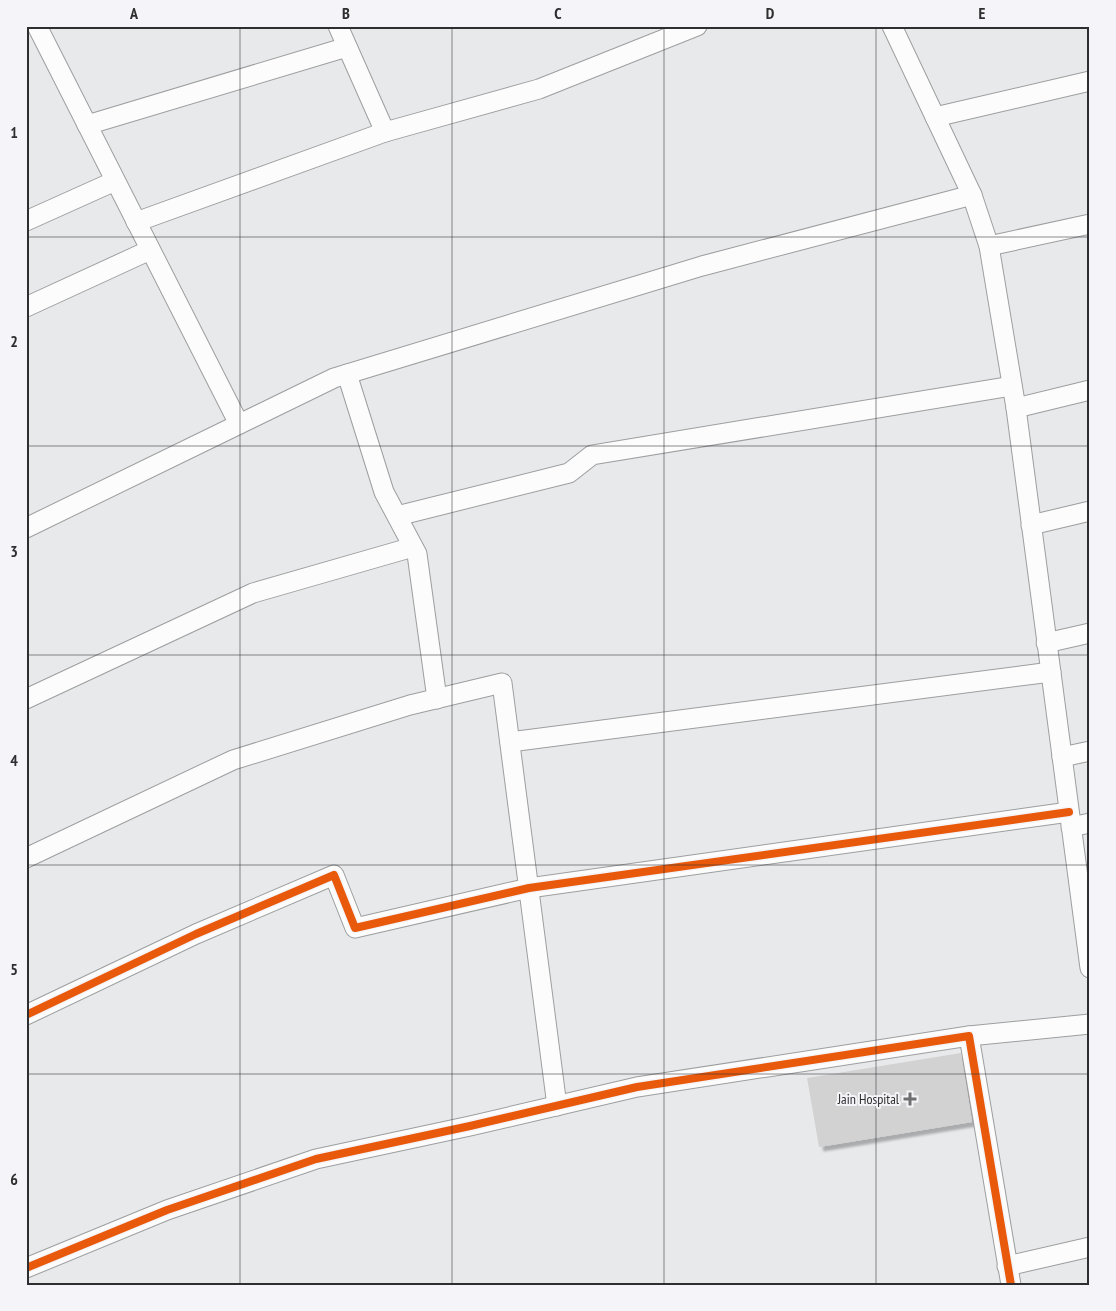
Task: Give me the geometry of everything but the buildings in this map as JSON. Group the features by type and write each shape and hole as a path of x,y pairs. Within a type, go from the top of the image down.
{"street":[{"path":"36,26 239,424"},
{"path":"136,222 385,132 539,89 698,26"},
{"path":"892,26 972,196 989,246 1016,408 1090,968"},
{"path":"339,27 385,132"},
{"path":"87,125 347,47"},
{"path":"935,117 1090,80"},
{"path":"26,221 115,181"},
{"path":"26,528 334,378 702,266 972,196"},
{"path":"989,246 1090,224"},
{"path":"26,307 150,250"},
{"path":"347,374 384,492 417,554 437,699"},
{"path":"397,516 569,473 592,455 1012,386"},
{"path":"1016,408 1090,390"},
{"path":"1031,525 1090,511"},
{"path":"26,698 253,593 413,547"},
{"path":"1046,643 1090,633"},
{"path":"510,742 1051,672"},
{"path":"26,858 233,760 410,706 502,683 557,1106"},
{"path":"1062,757 1090,751"},
{"path":"26,1016 196,934 334,875 355,928 529,888 1070,820 1090,823"},
{"path":"26,1268 167,1210 316,1159 470,1126 637,1087 969,1036 1090,1024"},
{"path":"969,1036 1010,1285"},
{"path":"1007,1266 1090,1247"},
{"path":"26,1280 29,1285"}],"cycle path":[{"path":"26,1015 196,934 334,875 355,928 529,888 1069,812"},
{"path":"26,1268 167,1210 316,1159 470,1126 637,1087 969,1036 1011,1285"}],"place":[{"name":"Jain Hospital","path":"910,1099"}]}
